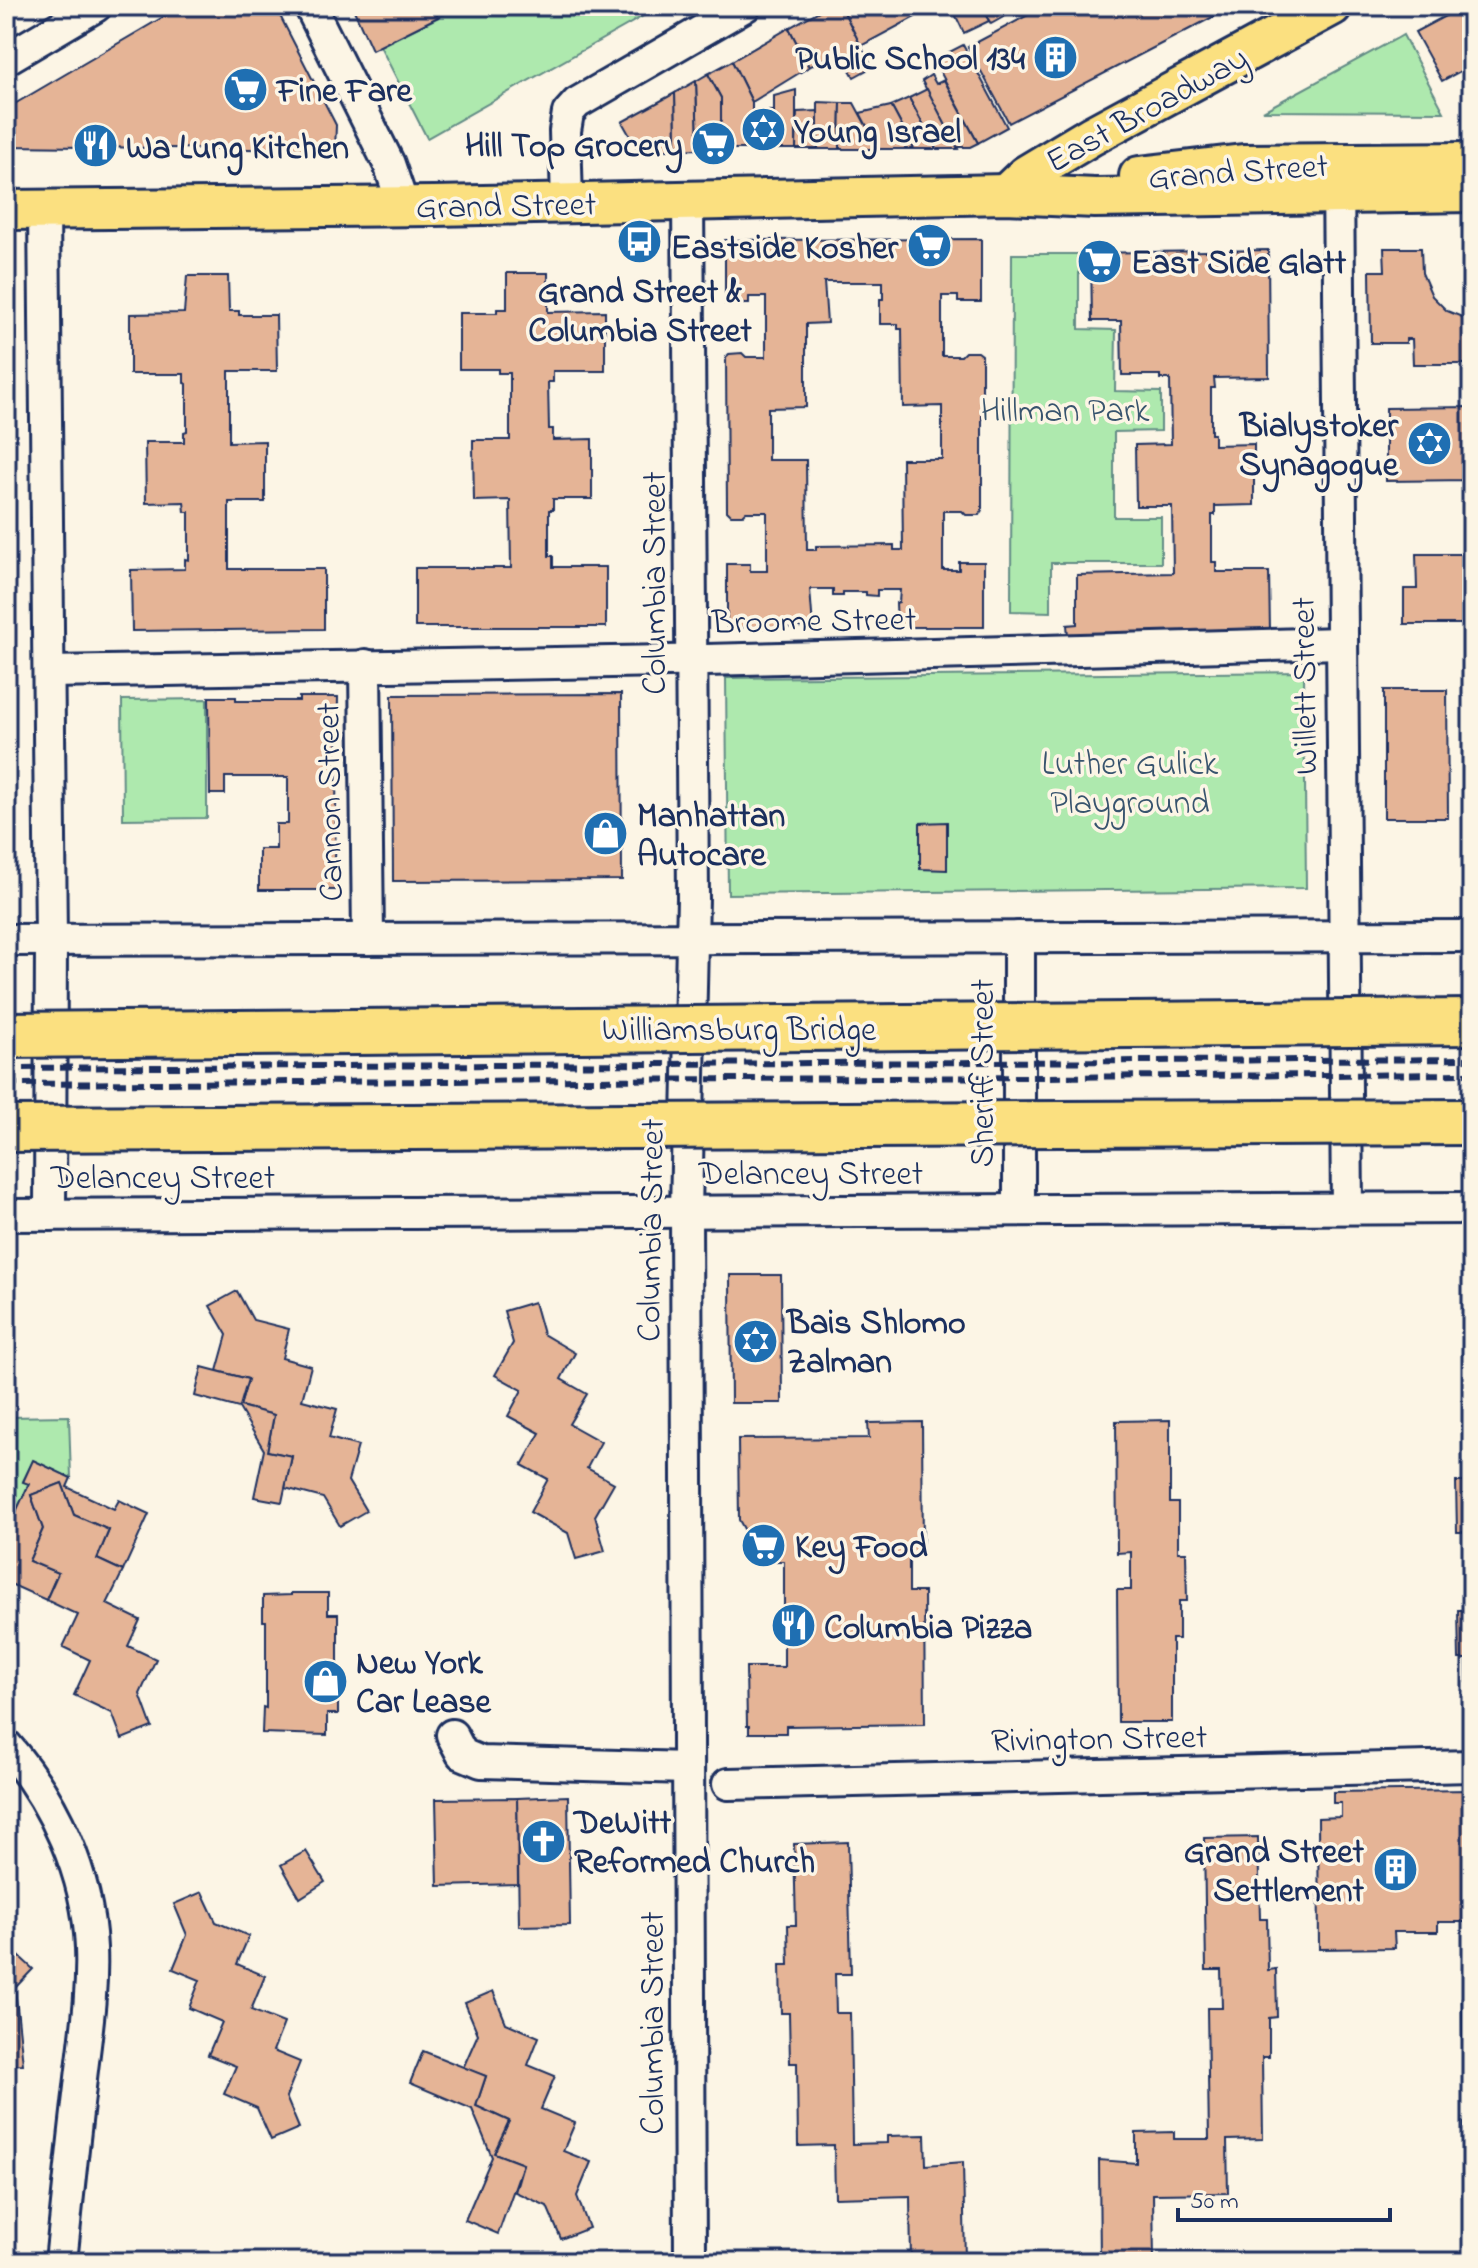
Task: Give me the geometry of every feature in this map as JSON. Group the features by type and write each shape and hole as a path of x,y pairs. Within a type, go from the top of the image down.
{"highway":[{"name":"Williamsburg Bridge","path":"6,1035 1472,1022"},
{"path":"6,1129 1472,1122"}],"main road":[{"name":"East Broadway","path":"1006,194 1026,175 1091,136 1332,6"},
{"name":"Grand Street","path":"6,210 1006,194 1095,198 1338,179 1472,162"},
{"name":"Grand Street","path":"1338,179 1472,192"}],"street":[{"path":"6,59 96,6"},
{"path":"310,6 389,164 403,205"},
{"path":"567,203 565,131 568,113 577,103 745,6"},
{"name":"Willett Street","path":"1338,179 1347,1208"},
{"name":"Columbia Street","path":"688,199 693,938 686,1210 690,2262"},
{"path":"44,209 51,940 50,1215"},
{"name":"Broome Street","path":"49,672 691,660 1341,643"},
{"name":"Cannon Street","path":"365,665 368,939"},
{"path":"6,940 1472,936"},
{"name":"Sheriff Street","path":"1019,937 1019,1210"},
{"name":"Delancey Street","path":"6,1215 1472,1208"},
{"path":"452,1735 462,1754 481,1762 687,1768"},
{"path":"6,1745 46,1799 67,1842 83,1896 91,1946 91,1995 61,2262"},
{"name":"Rivington Street","path":"728,1784 1472,1766"}],"green space":[{"path":"461,6 661,6 427,138 380,46"},
{"path":"1403,35 1444,112 1263,111 1396,39"},
{"name":"Hillman Park","path":"1012,254 1079,254 1079,329 1116,330 1115,391 1161,392 1161,431 1114,432 1114,517 1161,517 1161,563 1051,563 1051,612 1011,611"},
{"name":"Luther Gulick Playground","path":"1304,672 1306,888 728,894 726,678"},
{"path":"207,699 207,818 123,819 122,700"},
{"path":"69,1416 71,1478 33,1461 23,1481 29,1484 6,1533 6,1417"}],"building":[{"path":"182,6 275,6 336,125 335,150 6,146 6,109"},
{"path":"352,6 432,6 438,17 372,50"},
{"path":"828,6 841,6 872,67 854,77 844,59 835,63 831,56 809,67 789,28"},
{"path":"841,6 910,6 915,17 861,46"},
{"path":"962,6 981,6 989,21 964,33 953,10"},
{"path":"981,6 1023,6 991,24"},
{"name":"Public School 134","path":"1045,6 1234,6 1009,123 968,47"},
{"path":"1464,6 1472,6 1472,65 1442,81 1415,32"},
{"path":"789,28 809,67 752,102 732,61"},
{"path":"963,45 1007,127 978,143 934,60"},
{"path":"732,61 752,102 752,149 721,149 721,98 708,74"},
{"path":"708,74 721,98 721,149 698,149 696,81"},
{"path":"931,75 936,84 944,80 978,143 970,147 957,147 922,81"},
{"path":"696,81 698,149 676,150 675,93"},
{"path":"927,89 958,149 936,149 909,98"},
{"path":"796,90 796,149 774,149 774,96"},
{"path":"675,93 676,150 638,150 622,122"},
{"path":"909,98 936,149 914,149 891,106"},
{"path":"818,102 841,103 840,149 818,149"},
{"path":"841,103 854,103 879,149 840,149"},
{"path":"891,106 914,149 879,149 860,113"},
{"name":"Young Israel","path":"752,111 774,111 774,149 752,149"},
{"path":"818,111 818,149 796,149 797,112"},
{"path":"981,239 981,302 958,302 958,296 942,296 942,356 961,356 965,352 982,355 982,510 979,515 943,511 943,570 959,570 959,562 984,562 984,627 897,627 896,603 899,602 900,590 877,590 877,596 866,595 866,592 843,592 843,596 833,596 833,589 810,589 813,627 727,628 727,564 750,564 750,571 767,571 767,512 731,515 727,511 726,357 742,353 746,357 766,357 766,297 749,297 749,304 725,304 725,240","holes":["824,282 883,282 880,324 898,324 898,329 902,329 903,407 942,406 942,459 902,459 903,550 894,550 894,545 816,546 816,550 807,550 806,460 768,460 768,408 806,407 806,324 827,323"]},
{"path":"1384,248 1421,248 1422,273 1432,296 1447,311 1472,321 1472,364 1413,364 1412,339 1406,339 1406,343 1371,343 1370,271 1385,271"},
{"path":"1268,250 1269,377 1214,378 1215,388 1211,388 1211,434 1214,434 1214,445 1254,444 1254,505 1215,506 1215,515 1212,515 1212,562 1216,562 1216,572 1269,572 1270,632 1068,635 1067,625 1077,624 1077,575 1173,573 1172,506 1136,506 1135,445 1171,444 1170,379 1160,379 1160,375 1122,375 1121,321 1092,321 1091,253"},
{"path":"507,273 548,273 548,312 605,311 605,371 553,371 553,382 548,382 549,429 553,429 553,440 592,439 592,499 553,499 553,510 549,510 549,556 553,556 553,567 606,567 606,627 415,627 415,568 511,568 510,500 474,501 473,447 473,440 510,440 510,373 498,373 498,369 459,369 459,313 497,313 497,309 507,309"},
{"path":"187,276 228,276 229,311 239,311 239,315 276,315 277,371 229,371 229,442 265,441 265,502 229,502 229,569 324,569 324,629 132,631 131,570 185,569 185,559 189,560 189,512 185,512 184,502 146,503 145,442 184,442 184,432 187,431 187,384 184,383 184,374 130,374 130,314 184,313"},
{"name":"Bialystoker Synagogue","path":"1472,407 1472,495 1470,480 1386,481 1386,408"},
{"path":"1470,495 1472,624 1404,624 1404,589 1417,589 1416,554 1470,554"},
{"path":"1384,690 1447,690 1448,818 1384,818"},
{"path":"621,694 622,880 393,881 392,695"},
{"path":"209,697 236,697 236,701 299,701 299,697 338,697 335,863 338,863 338,890 259,890 259,849 276,849 276,824 288,824 288,777 225,777 225,794 210,794"},
{"path":"947,822 947,870 920,869 920,823"},
{"name":"Bais Shlomo Zalman","path":"730,1275 781,1275 782,1403 731,1403"},
{"path":"237,1291 253,1320 289,1329 282,1358 311,1366 302,1400 337,1409 329,1438 358,1446 348,1481 366,1511 340,1526 323,1498 285,1488 292,1456 267,1451 274,1415 240,1406 248,1379 217,1371 227,1335 210,1306"},
{"path":"534,1302 543,1334 575,1353 561,1379 587,1394 569,1424 601,1442 587,1468 614,1483 595,1516 605,1551 576,1559 568,1533 530,1512 548,1479 522,1465 540,1433 508,1416 522,1390 495,1375 513,1343 504,1311"},
{"path":"202,1367 248,1379 240,1406 274,1415 267,1451 292,1456 282,1502 254,1497 264,1450 239,1408 195,1396"},
{"path":"1465,1417 1472,1417 1472,1725 1468,1725 1467,1659 1459,1659 1458,1610 1467,1610 1466,1532 1457,1532 1456,1482 1465,1482"},
{"path":"1170,1420 1170,1503 1178,1503 1178,1552 1186,1552 1187,1601 1179,1601 1179,1639 1172,1639 1172,1722 1118,1722 1117,1590 1131,1590 1131,1552 1117,1553 1116,1421"},
{"path":"922,1422 923,1554 909,1555 909,1592 924,1592 925,1724 786,1726 786,1733 749,1733 746,1667 784,1667 784,1561 762,1561 739,1520 738,1439 869,1438 868,1423"},
{"path":"33,1460 71,1478 67,1487 114,1509 119,1500 149,1514 123,1571 97,1559 109,1530 74,1515 62,1483 31,1495 43,1529 29,1561 58,1573 46,1600 6,1582 6,1533 29,1484 23,1482"},
{"path":"62,1483 74,1515 109,1530 97,1559 123,1571 107,1604 140,1620 128,1646 156,1659 140,1694 152,1727 122,1739 112,1713 74,1695 90,1660 63,1647 78,1615 46,1600 58,1573 29,1561 43,1529 31,1495"},
{"path":"328,1593 328,1614 338,1614 338,1714 327,1714 327,1735 262,1733 263,1707 266,1708 263,1596"},
{"name":"Grand Street Settlement","path":"1470,1790 1472,1922 1438,1922 1438,1932 1394,1932 1395,1948 1319,1949 1318,1818 1341,1817 1341,1803 1333,1803 1333,1792"},
{"name":"DeWitt Reformed Church","path":"568,1796 570,1925 519,1926 517,1798"},
{"path":"517,1798 518,1884 438,1886 436,1799"},
{"path":"1258,1837 1260,1919 1267,1919 1268,1970 1276,1969 1277,2017 1269,2018 1269,2057 1262,2057 1263,2139 1227,2140 1228,2193 1153,2194 1154,2262 1100,2262 1099,2160 1136,2163 1136,2133 1174,2132 1174,2139 1209,2139 1207,2008 1222,2008 1221,1970 1206,1970 1204,1838"},
{"path":"848,1842 851,1974 835,1974 836,2013 850,2013 852,2144 887,2143 887,2136 925,2135 926,2165 963,2162 965,2262 911,2262 910,2196 835,2198 834,2145 798,2146 797,2063 790,2063 789,2013 781,2013 780,1965 789,1965 788,1925 796,1925 794,1844"},
{"path":"306,1851 325,1882 300,1898 281,1865"},
{"path":"202,1892 216,1922 249,1936 237,1964 265,1976 251,2010 284,2023 273,2051 300,2062 286,2097 299,2128 271,2140 257,2108 224,2094 236,2066 208,2055 222,2022 189,2008 200,1980 173,1969 187,1935 174,1904"},
{"path":"1469,1933 1472,1933 1472,2123 1471,2048 1463,2047 1462,1998 1470,1998"},
{"path":"6,1944 33,1969 15,1988 6,1979"},
{"path":"6,1979 15,1988 23,2064 6,2065"},
{"path":"493,1991 506,2023 539,2037 528,2065 555,2076 541,2109 575,2123 563,2151 591,2162 577,2196 589,2228 561,2239 547,2206 515,2192 523,2164 494,2153 509,2121 476,2106 486,2076 463,2068 478,2034 465,2003"},
{"path":"423,2051 486,2076 476,2106 509,2121 494,2153 523,2164 498,2234 465,2220 492,2157 472,2109 410,2083"},
{"path":"1464,2123 1472,2123 1472,2173 1464,2173"}],"railway":[{"path":"6,1068 1472,1059"},
{"path":"6,1084 1472,1074"}],"place":[{"name":"Public School 134","path":"1056,57"},
{"name":"Fine Fare","path":"246,89"},
{"name":"Young Israel","path":"763,130"},
{"name":"Hill Top Grocery","path":"714,144"},
{"name":"Wa Lung Kitchen","path":"95,146"},
{"name":"Grand Street & Columbia Street","path":"640,242"},
{"name":"Eastside Kosher","path":"929,246"},
{"name":"East Side Glatt","path":"1100,261"},
{"name":"Bialystoker Synagogue","path":"1429,444"},
{"name":"Manhattan Autocare","path":"606,834"},
{"name":"Bais Shlomo Zalman","path":"756,1341"},
{"name":"Key Food","path":"764,1545"},
{"name":"Columbia Pizza","path":"793,1626"},
{"name":"New York Car Lease","path":"325,1681"},
{"name":"DeWitt Reformed Church","path":"543,1841"},
{"name":"Grand Street Settlement","path":"1395,1870"}]}
